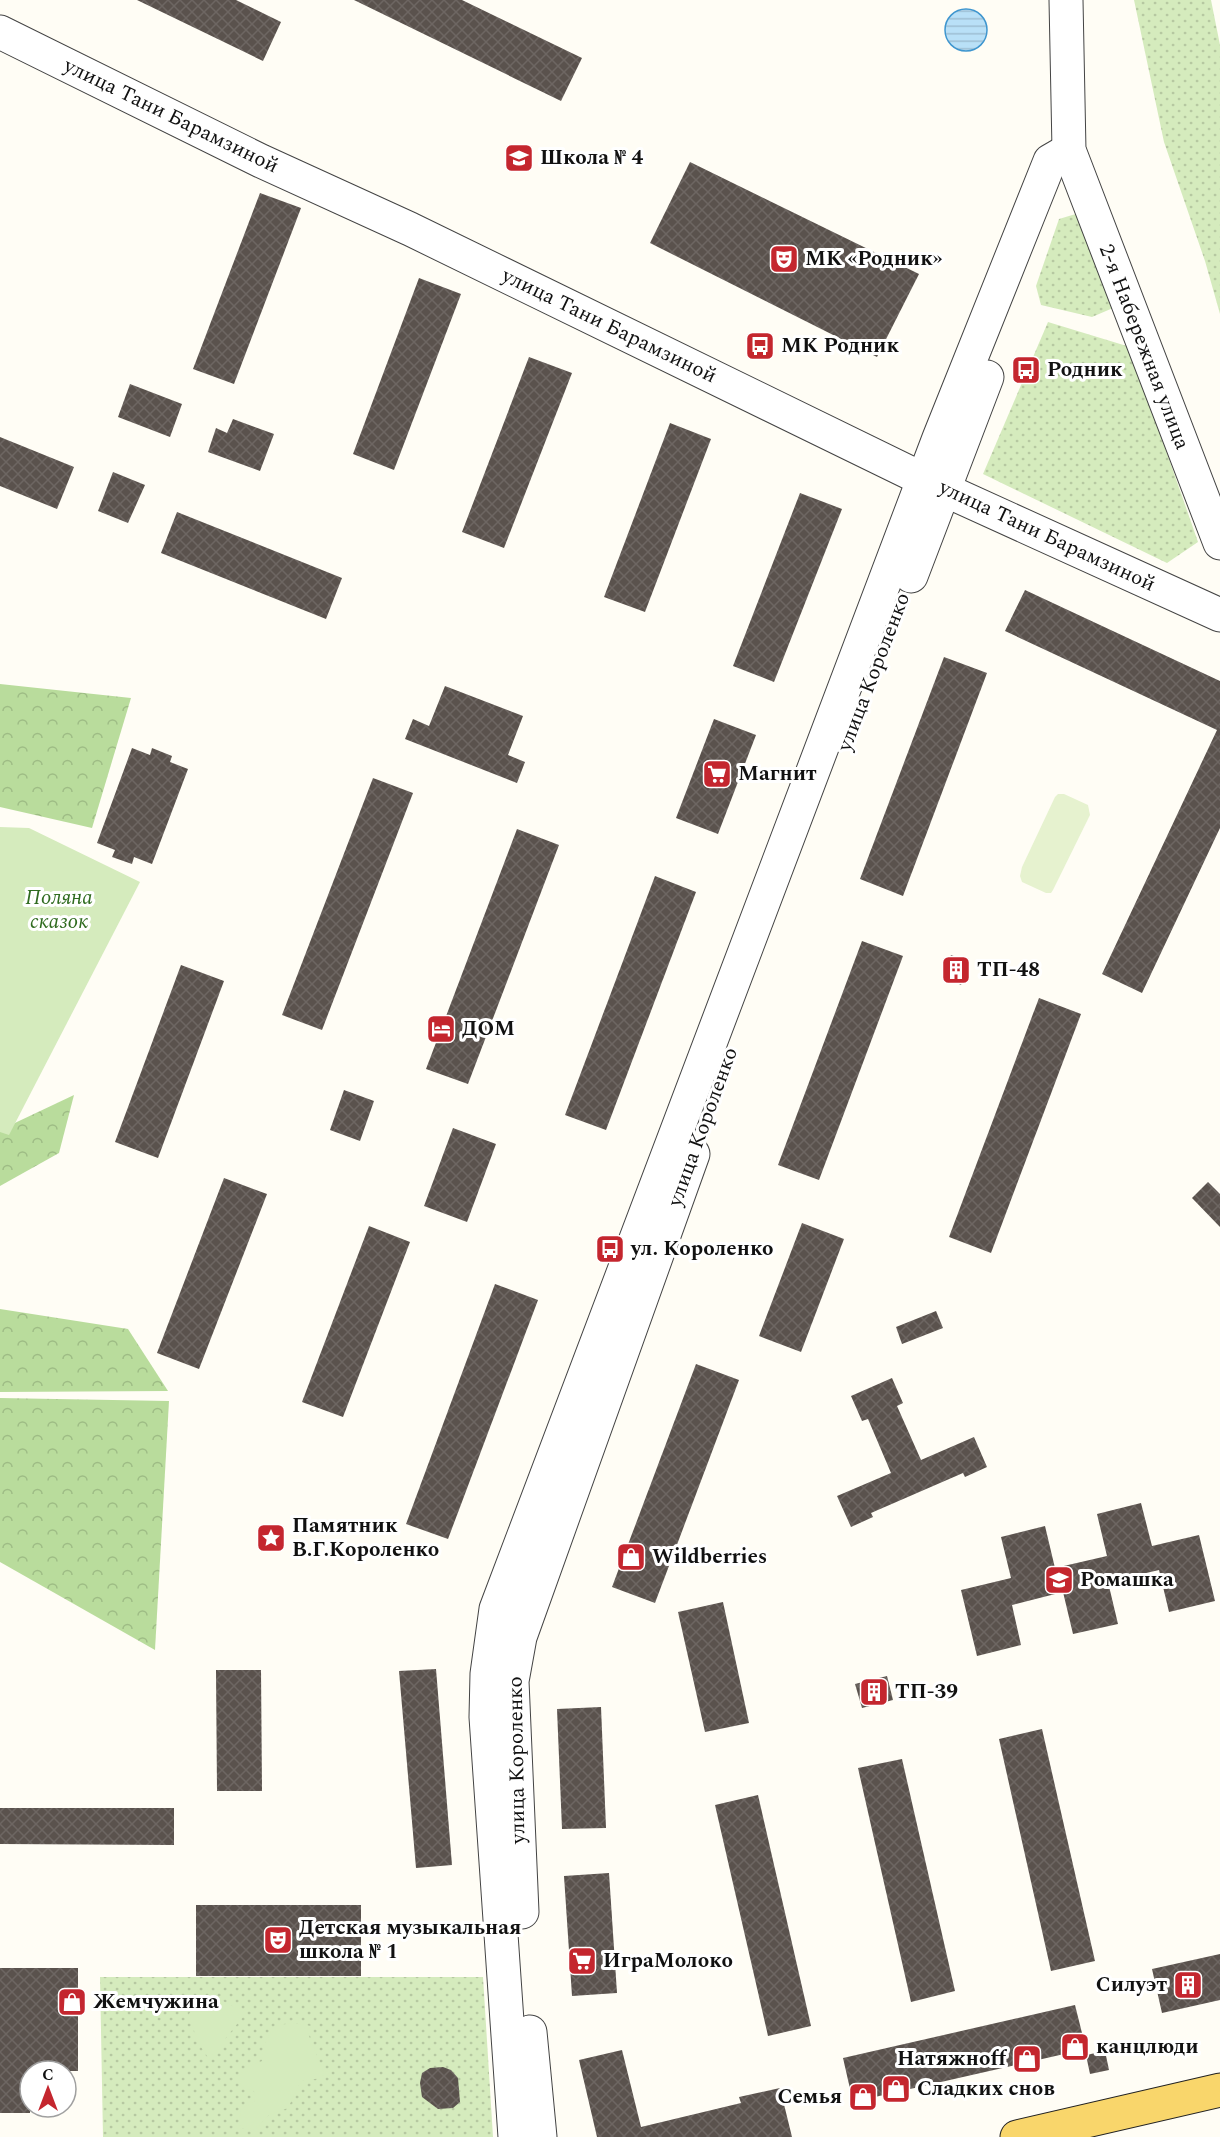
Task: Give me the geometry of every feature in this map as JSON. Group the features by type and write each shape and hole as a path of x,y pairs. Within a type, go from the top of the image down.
{"main road":[{"path":"1017,2137 1220,2090"}],"street":[{"path":"1060,155 1068,110 1066,0"},
{"name":"улица Тани Барамзиной","path":"0,32 934,485 1220,615"},
{"name":"улица Короленко","path":"516,2137 486,1717 487,1674 496,1609 934,485 1014,307 1060,155"},
{"name":"улица Короленко","path":"540,2137 530,2031 521,1887 512,1681 520,1637 934,485 939,438 1060,155"},
{"name":"2-я Набережная улица","path":"1060,155 1220,543"}],"green space":[{"path":"1134,0 1211,0 1220,45 1220,314 1205,261 1164,142"},
{"path":"1079,213 1113,308 1092,317 1041,305 1036,286 1059,219"},
{"path":"1048,322 1130,347 1198,542 1167,563 983,474"},
{"path":"0,684 131,698 92,828 0,807"},
{"path":"1058,794 1064,794 1088,805 1090,815 1053,890 1051,893 1046,893 1022,882 1020,876 1022,867"},
{"name":"Поляна сказок","path":"0,827 29,828 140,882 9,1135 0,1132"},
{"path":"74,1095 59,1153 0,1186 0,1130"},
{"path":"0,1309 128,1329 168,1391 0,1392"},
{"path":"0,1398 169,1401 155,1650 0,1562"},
{"path":"100,1977 483,1977 493,2137 103,2137"},
{"path":"217,1998 246,2013 209,2059 197,2041 189,2014 198,2000"},
{"path":"292,2023 311,2026 307,2031 324,2073 322,2078 301,2081 288,2108 269,2115 254,2131 241,2128 239,2123 241,2108 255,2101 254,2091 244,2088 237,2078 247,2067 262,2061 263,2047 274,2026"}],"water":[{"path":"966,9 974,10 981,15 986,22 986,38 981,45 974,50 966,51 958,50 951,45 946,38 945,30 946,22 951,15 958,10"}],"building":[{"path":"137,0 236,0 281,22 263,61"},
{"path":"354,0 462,0 582,58 561,101"},
{"name":"МК «Родник»","path":"690,162 919,274 877,357 650,243"},
{"path":"260,193 301,208 234,384 193,369"},
{"path":"419,278 461,294 394,470 353,454"},
{"path":"529,357 572,373 504,548 462,532"},
{"path":"130,384 182,404 170,437 118,417"},
{"path":"233,419 274,434 260,471 208,452 216,428 227,433"},
{"path":"670,423 711,439 645,612 604,597"},
{"path":"0,437 74,467 57,509 0,486"},
{"path":"113,472 145,485 128,523 98,511"},
{"path":"800,493 842,509 774,682 733,666"},
{"path":"177,512 342,578 326,619 161,553"},
{"path":"1025,590 1220,681 1220,828 1142,993 1102,974 1217,730 1005,631"},
{"path":"944,657 987,673 903,896 860,879"},
{"path":"445,686 523,716 508,755 525,762 517,783 405,739 413,719 429,726"},
{"name":"Магнит","path":"714,719 756,735 718,834 676,818"},
{"path":"132,748 150,755 152,748 172,756 170,762 188,769 152,864 134,857 132,864 112,857 115,850 97,843"},
{"path":"373,778 413,793 322,1030 282,1015"},
{"path":"517,829 559,845 468,1084 426,1069"},
{"path":"655,876 696,892 606,1130 565,1115"},
{"path":"862,941 903,956 819,1180 778,1165"},
{"name":"ТП-48","path":"951,955 970,962 961,985 943,977"},
{"path":"181,965 224,981 158,1158 115,1142"},
{"path":"1039,998 1081,1014 991,1253 949,1237"},
{"path":"344,1090 374,1101 360,1141 330,1130"},
{"path":"453,1128 496,1144 467,1222 424,1206"},
{"path":"224,1178 267,1194 199,1369 157,1353"},
{"path":"1208,1182 1220,1194 1220,1227 1192,1198"},
{"path":"802,1223 844,1239 801,1352 759,1336"},
{"path":"369,1226 410,1242 343,1417 302,1402"},
{"path":"495,1284 538,1300 448,1539 406,1524"},
{"path":"936,1311 943,1328 902,1344 896,1327"},
{"path":"696,1364 739,1380 655,1603 612,1587"},
{"path":"892,1378 903,1403 897,1406 921,1460 974,1437 987,1467 965,1477 963,1473 871,1513 873,1517 851,1527 837,1496 891,1473 868,1419 862,1421 851,1396"},
{"name":"Ромашка","path":"1141,1503 1152,1546 1199,1535 1215,1601 1169,1612 1159,1570 1108,1582 1118,1624 1073,1634 1063,1592 1012,1605 1021,1645 977,1656 961,1590 1011,1578 1001,1537 1045,1526 1055,1568 1107,1556 1097,1514"},
{"path":"723,1602 749,1723 705,1732 678,1612"},
{"path":"436,1669 452,1865 416,1868 399,1671"},
{"path":"216,1670 261,1670 262,1791 217,1791"},
{"name":"ТП-39","path":"887,1676 893,1700 862,1708 855,1684"},
{"path":"601,1707 606,1828 562,1829 557,1709"},
{"path":"1042,1729 1095,1961 1051,1971 999,1739"},
{"path":"902,1759 955,1991 911,2002 858,1768"},
{"path":"758,1795 811,2026 768,2036 715,1805"},
{"path":"0,1808 174,1808 174,1845 0,1844"},
{"path":"609,1873 617,1993 572,1996 564,1876"},
{"name":"Детская музыкальная школа № 1","path":"196,1905 361,1905 361,1976 196,1976"},
{"name":"Силуэт","path":"1220,1954 1220,2000 1162,2013 1152,1969"},
{"path":"0,1968 78,1968 78,2059 18,2059 18,2113 0,2113"},
{"path":"1075,2005 1086,2049 853,2102 843,2058"},
{"path":"622,2050 641,2127 741,2103 739,2097 780,2088 792,2137 597,2137 579,2060"},
{"path":"1105,2051 1109,2070 1090,2074 1086,2055"},
{"path":"443,2067 451,2070 458,2078 460,2102 453,2108 438,2109 422,2097 420,2083 422,2073 430,2068"}],"place":[{"name":"Школа № 4","path":"519,158"},
{"name":"МК «Родник»","path":"784,259"},
{"name":"МК Родник","path":"760,346"},
{"name":"Родник","path":"1026,370"},
{"name":"Магнит","path":"717,774"},
{"name":"ТП-48","path":"956,970"},
{"name":"ДОМ","path":"441,1029"},
{"name":"ул. Короленко","path":"610,1249"},
{"name":"Памятник В.Г.Короленко","path":"271,1538"},
{"name":"Wildberries","path":"631,1557"},
{"name":"Ромашка","path":"1059,1580"},
{"name":"ТП-39","path":"874,1692"},
{"name":"Детская музыкальная школа № 1","path":"278,1940"},
{"name":"ИграМолоко","path":"582,1961"},
{"name":"Силуэт","path":"1188,1985"},
{"name":"Жемчужина","path":"72,2002"},
{"name":"канцлюди","path":"1075,2047"},
{"name":"Натяжноff","path":"1027,2059"},
{"name":"Сладких снов","path":"896,2089"},
{"name":"Семья","path":"863,2097"}]}
